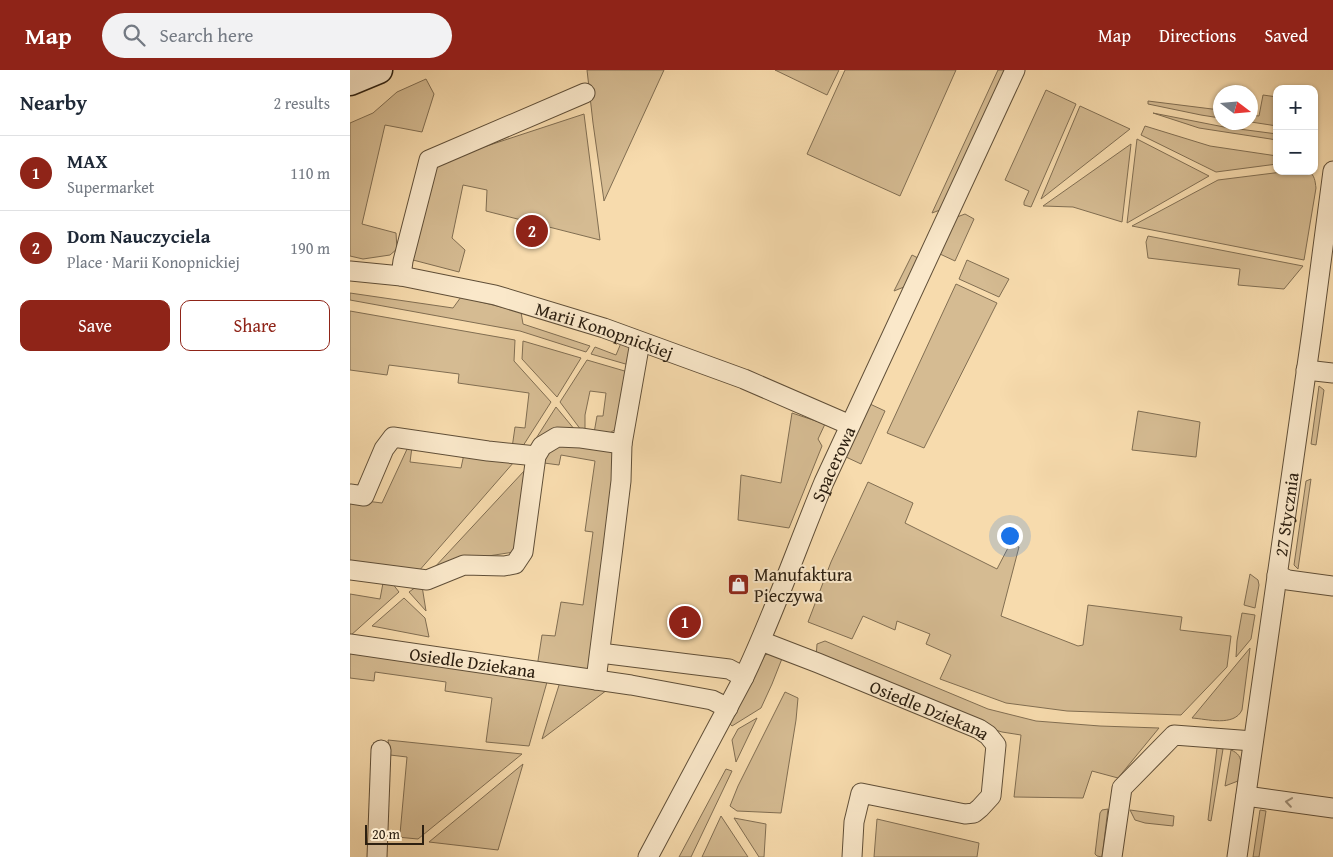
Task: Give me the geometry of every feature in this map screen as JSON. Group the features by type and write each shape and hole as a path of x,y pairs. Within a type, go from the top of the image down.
{"street":[{"path":"350,82 379,70"},
{"name":"Spacerowa","path":"648,857 728,708 761,641 800,538 824,482 1015,70"},
{"path":"401,276 403,261 429,160 585,93"},
{"name":"27 Stycznia","path":"1237,857 1333,171"},
{"name":"Marii Konopnickiej","path":"350,271 401,276 495,295 604,328 744,378 850,425"},
{"path":"596,680 621,481 622,444 640,342"},
{"path":"1306,370 1333,373"},
{"path":"350,494 364,496 384,449 393,437 536,456"},
{"path":"350,570 427,580 464,565 504,566 515,564 523,552 536,456 542,446 557,437 581,438 622,444"},
{"path":"1277,574 1288,580 1333,586"},
{"name":"Osiedle Dziekana","path":"761,641 980,729 996,745 991,796 974,814 965,814 861,793 854,822 852,857"},
{"name":"Osiedle Dziekana","path":"350,644 596,680 712,700 728,708"},
{"path":"600,653 729,669 744,677"},
{"path":"1112,857 1122,788 1174,735 1253,741"},
{"path":"377,857 381,750"},
{"path":"1246,796 1333,808"}],"shaded area":[{"path":"587,70 664,70 604,201 593,123"},
{"path":"775,70 839,70 827,95"},
{"path":"845,70 956,70 900,196 807,154"},
{"path":"998,70 1005,70 940,210 932,213"},
{"path":"426,79 434,94 422,132 385,125 362,224 396,233 397,249 390,255 363,259 350,256 350,123 373,113 397,92"},
{"path":"1046,90 1076,104 1031,207 1024,205 1029,191 1005,180"},
{"path":"1263,95 1273,96 1273,125 1258,123"},
{"path":"1148,101 1213,109 1213,117 1201,115 1148,104"},
{"path":"1080,106 1130,129 1041,199"},
{"path":"1153,113 1213,125 1213,130 1247,130 1273,133 1273,139 1199,128"},
{"path":"584,114 600,240 486,211 487,190 463,185 452,238 465,250 459,272 413,260 432,176 437,166 444,160"},
{"path":"1145,126 1210,146 1273,155 1273,165 1216,172 1141,135"},
{"path":"1137,139 1209,176 1127,223"},
{"path":"1131,144 1122,222 1073,207 1043,206"},
{"path":"1273,173 1273,175 1312,175 1316,188 1304,260 1132,226 1218,180"},
{"path":"965,214 974,219 955,261 940,254 957,217"},
{"path":"1148,236 1303,266 1284,289 1238,285 1240,269 1148,258 1146,242"},
{"path":"912,255 918,258 904,287 894,291"},
{"path":"967,260 1009,279 999,297 959,279"},
{"path":"956,284 997,303 924,448 887,433"},
{"path":"350,293 453,308 461,297 521,312 523,324 590,346 586,352 520,331 350,300"},
{"path":"350,311 515,340 514,361 551,402 521,449 512,448 515,427 525,428 529,393 458,383 459,374 389,365 387,375 350,370"},
{"path":"523,341 581,358 557,397 522,359"},
{"path":"621,343 630,349 629,365 591,354 595,347 616,355"},
{"path":"587,360 628,372 619,425 608,434 594,433 597,416 603,416 606,393 590,391 585,415 585,430 581,430 560,402"},
{"path":"1319,386 1324,390 1316,445 1311,444"},
{"path":"870,404 885,411 861,464 846,457"},
{"path":"556,407 575,430 556,432 535,440"},
{"path":"1138,411 1200,422 1196,457 1132,450"},
{"path":"792,413 825,424 818,439 822,446 789,528 738,520 741,475 781,483"},
{"path":"561,443 602,447 614,453 615,467 595,660 586,673 537,667 542,635 555,636 561,602 583,605 593,532 585,531 595,461 561,455 559,465 544,463 545,457"},
{"path":"408,447 412,447 410,462 461,468 464,454 514,462 418,572 350,562 350,499 382,503"},
{"path":"525,470 514,552 469,559 433,569"},
{"path":"1311,479 1298,569 1294,565 1306,481"},
{"path":"868,482 913,503 905,523 997,569 1010,544 1019,547 1001,616 1078,646 1083,645 1088,605 1182,617 1180,630 1231,636 1227,667 1181,715 1067,711 1006,703 940,679 951,655 926,644 930,634 897,621 895,630 863,616 852,639 808,622 831,562"},
{"path":"1250,574 1258,580 1259,585 1255,608 1244,605"},
{"path":"383,583 392,583 399,592 350,636 350,594 380,599"},
{"path":"422,586 426,611 409,592 416,587"},
{"path":"404,598 425,618 429,637 372,626"},
{"path":"1242,613 1255,615 1251,639 1236,657 1237,641"},
{"path":"825,641 988,709 1036,721 1159,728 1118,778 1092,771 1083,798 1014,797 1021,735 992,729 816,658 817,644"},
{"path":"1250,648 1242,710 1238,715 1233,719 1220,721 1192,718"},
{"path":"350,650 547,682 529,746 486,742 492,698 445,691 446,682 375,672 374,681 350,678"},
{"path":"772,652 783,656 761,708 732,726 730,724 765,655"},
{"path":"560,682 607,690 542,739"},
{"path":"785,692 798,698 781,813 737,811 730,806 738,786"},
{"path":"757,718 736,762 732,740 738,729"},
{"path":"388,740 522,754 418,839 386,836 384,833 400,834 407,757 390,755"},
{"path":"1217,748 1223,749 1211,821 1208,820"},
{"path":"1231,750 1239,756 1241,767 1238,781 1225,786"},
{"path":"523,764 498,850 429,842"},
{"path":"726,769 732,771 691,857 679,857"},
{"path":"1108,809 1102,857 1095,854 1100,813 1102,810"},
{"path":"1130,810 1174,816 1173,826 1135,820"},
{"path":"1260,810 1266,811 1259,857 1253,857"},
{"path":"721,816 748,857 702,857"},
{"path":"734,818 766,824 764,857 759,857"},
{"path":"877,819 979,843 977,857 874,857"}],"place":[{"name":"Dom Nauczyciela","path":"532,231"},
{"name":"Manufaktura Pieczywa","path":"738,584"},
{"name":"MAX","path":"685,622"}]}
